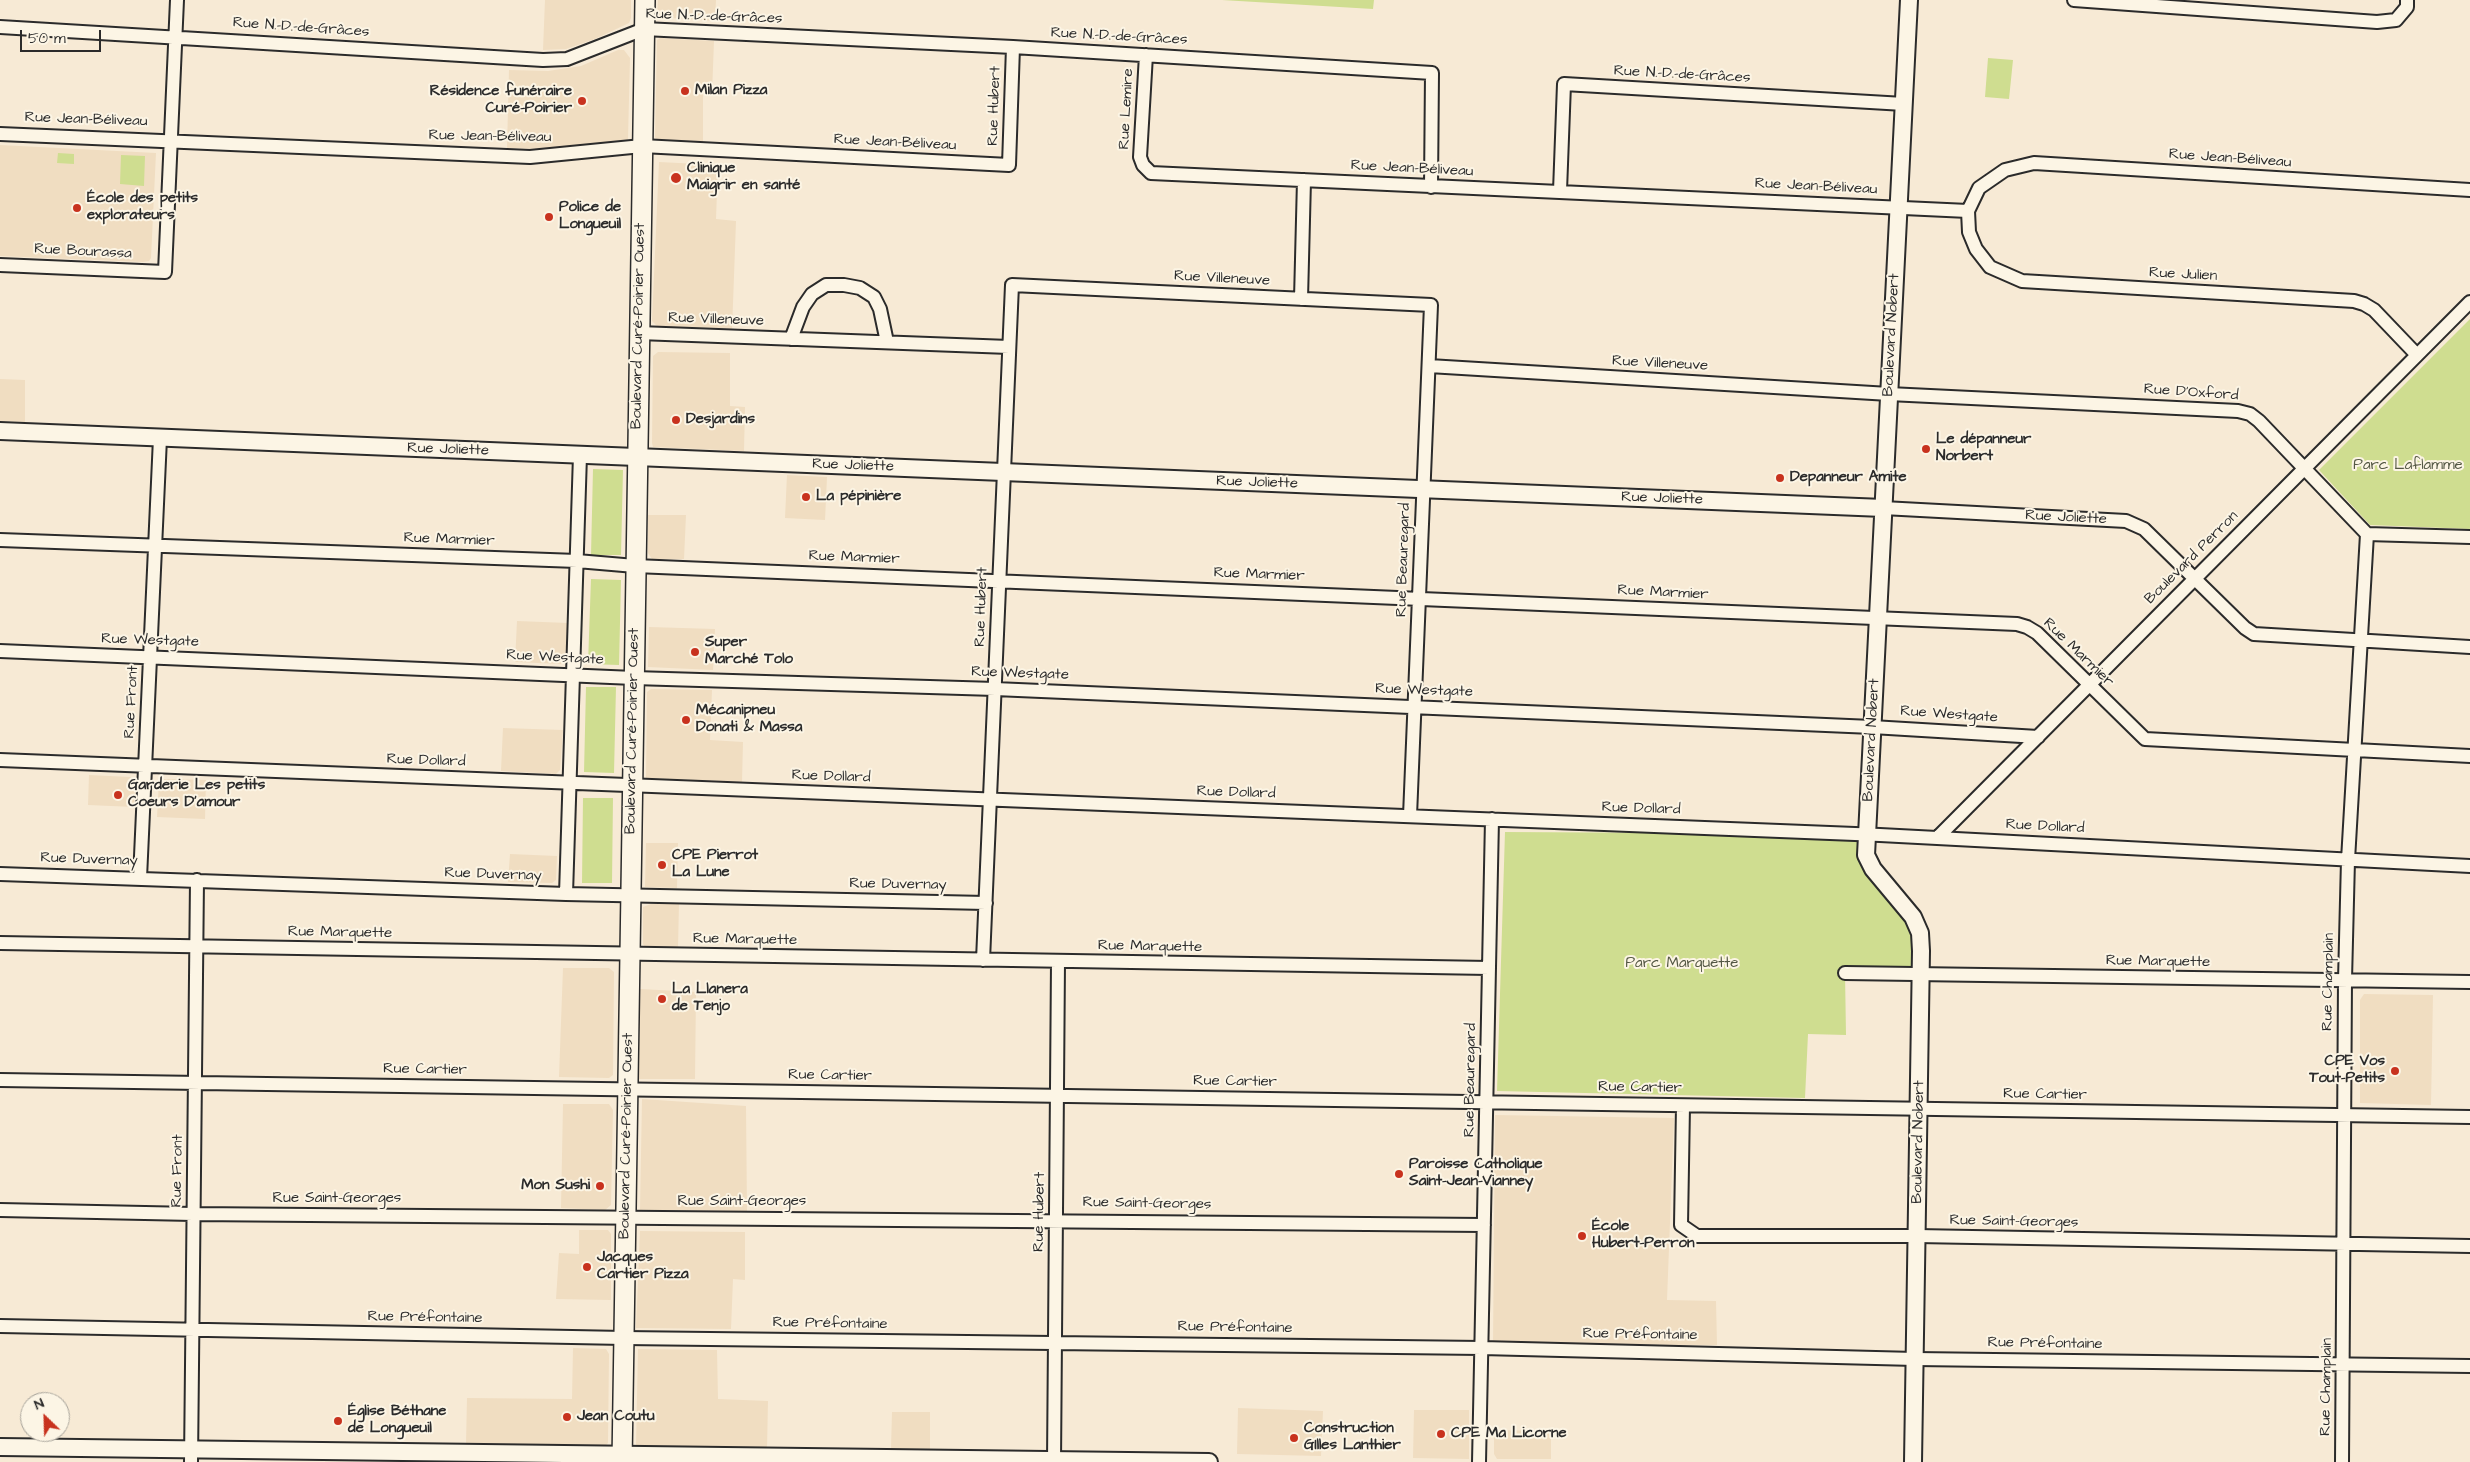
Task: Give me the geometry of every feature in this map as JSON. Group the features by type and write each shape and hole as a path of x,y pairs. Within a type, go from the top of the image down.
{"main road":[{"name":"Boulevard Curé-Poirier Ouest","path":"622,1458 645,0"}],"street":[{"path":"170,140 177,0"},
{"name":"Boulevard Nobert","path":"1909,0 1866,856 1874,869 1913,917 1920,934 1921,975 1913,1462"},
{"path":"2074,0 2377,22 2396,20 2406,7 2407,0"},
{"name":"Rue N.-D.-de-Grâces","path":"0,27 543,60 567,58 644,29 1013,47 1432,73 1431,187"},
{"name":"Rue Hubert","path":"1009,165 1013,47"},
{"name":"Rue Lemire","path":"1143,165 1140,157 1146,55"},
{"name":"Rue N.-D.-de-Grâces","path":"1560,190 1564,84 1904,104"},
{"name":"Rue Jean-Béliveau","path":"0,134 530,157 642,146 1009,165"},
{"name":"Rue Bourassa","path":"0,265 165,272 170,140"},
{"name":"Rue Jean-Béliveau","path":"1143,165 1151,173 1431,187 1560,190 1968,211 1979,188 2006,170 2034,163 2470,190"},
{"path":"1301,299 1304,180"},
{"name":"Rue Julien","path":"1968,211 1969,232 1976,249 1990,267 2022,281 2354,301 2374,310 2417,355"},
{"path":"791,339 803,307 812,294 826,285 844,285 860,288 874,297 880,308 887,342"},
{"name":"Rue Hubert","path":"983,960 1012,285"},
{"name":"Rue Villeneuve","path":"1012,285 1432,305"},
{"name":"Boulevard Perron","path":"1938,838 2470,302"},
{"name":"Rue Beauregard","path":"1410,816 1432,305"},
{"name":"Rue Villeneuve","path":"639,334 1009,347"},
{"name":"Rue Villeneuve","path":"1429,366 1889,394"},
{"name":"Rue D'Oxford","path":"1889,394 2238,411 2250,414 2305,468 2367,534"},
{"name":"Rue Joliette","path":"0,431 1883,508 2126,521 2144,529 2245,628 2254,634 2470,647"},
{"name":"Rue Front","path":"140,878 160,438"},
{"path":"566,894 580,455"},
{"path":"2367,534 2470,537"},
{"name":"Rue Champlain","path":"2342,1462 2344,1365 2342,1115 2344,980 2348,860 2356,750 2367,534"},
{"name":"Rue Marmier","path":"0,540 576,561 636,566 2017,624 2027,626 2036,633 2088,686 2145,739 2470,756"},
{"name":"Rue Westgate","path":"0,651 634,678 995,688 1872,726 2038,737"},
{"name":"Rue Dollard","path":"0,760 1867,834 2470,866"},
{"name":"Rue Beauregard","path":"1480,1462 1492,820"},
{"name":"Rue Duvernay","path":"0,874 566,894 986,903"},
{"name":"Rue Front","path":"191,1456 197,880"},
{"name":"Rue Marquette","path":"0,943 1489,968"},
{"name":"Rue Hubert","path":"1054,1460 1058,962"},
{"name":"Rue Marquette","path":"1845,973 2470,982"},
{"name":"Rue Cartier","path":"0,1080 1683,1106 1808,1105 1919,1109 2470,1117"},
{"name":"Rue Saint-Georges","path":"1683,1106 1681,1225 1697,1236 1917,1236 2470,1246"},
{"name":"Rue Saint-Georges","path":"0,1210 194,1214 1056,1219 1484,1224"},
{"name":"Rue Préfontaine","path":"0,1326 624,1338 1482,1348 1915,1358 2470,1366"},
{"path":"0,1447 191,1456 1209,1462"}],"shaded area":[{"path":"545,0 631,0 631,18 629,23 595,39 566,49 543,50"},
{"path":"658,0 716,0 715,21 657,17"},
{"path":"660,38 714,41 712,94 703,94 703,143 658,141 655,137 657,40"},
{"path":"618,50 624,50 630,58 628,139 624,143 538,149 507,148 509,70 548,71 581,66"},
{"name":"École des petits explorateurs","path":"0,145 156,153 151,258 149,261 0,256"},
{"path":"659,162 718,165 716,219 736,221 732,331 658,327 652,321"},
{"path":"658,352 730,353 730,406 745,407 744,451 653,447 653,356"},
{"path":"0,379 25,380 25,422 0,421"},
{"name":"La pépinière","path":"787,475 827,477 825,520 785,518"},
{"path":"648,515 686,515 684,559 652,559 648,553"},
{"path":"517,621 568,623 565,660 561,664 515,662"},
{"path":"649,627 715,629 713,670 648,667"},
{"path":"651,689 712,690 710,740 743,742 742,782 646,778 647,692"},
{"path":"503,728 563,730 560,770 556,774 501,771"},
{"path":"89,775 130,777 135,780 134,807 88,805"},
{"path":"164,779 206,780 205,819 157,817 159,782"},
{"name":"CPE Pierrot La Lune","path":"646,843 678,843 677,888 645,887"},
{"path":"510,854 557,856 556,880 552,883 508,882"},
{"path":"679,903 678,948 645,947 643,944 643,907 651,904"},
{"path":"563,968 609,968 614,972 613,1075 609,1078 559,1077"},
{"path":"640,989 696,992 695,1079 639,1079"},
{"name":"CPE Vos Tout-Petits","path":"2364,994 2433,995 2431,1105 2360,1103 2360,1000"},
{"path":"642,1099 746,1106 747,1212 640,1210"},
{"path":"563,1104 609,1104 613,1110 611,1205 605,1210 561,1208"},
{"name":"École Hubert-Perron","path":"1495,1115 1674,1118 1667,1300 1716,1301 1717,1345 1493,1344"},
{"path":"579,1230 608,1230 611,1234 611,1300 556,1299 559,1253 579,1254"},
{"path":"640,1231 745,1232 745,1280 733,1279 731,1329 636,1328"},
{"path":"573,1348 606,1349 609,1354 608,1443 605,1446 466,1444 467,1398 572,1399"},
{"path":"638,1349 717,1350 718,1399 768,1401 767,1449 636,1446"},
{"path":"1238,1408 1323,1411 1321,1456 1237,1454"},
{"name":"CPE Ma Licorne","path":"1414,1410 1469,1410 1469,1459 1413,1458"},
{"path":"892,1412 930,1412 930,1449 891,1449"},
{"path":"1494,1430 1551,1431 1551,1459 1497,1459 1494,1454"}],"green space":[{"path":"1222,0 1374,0 1373,9"},
{"path":"1988,58 2013,60 2009,99 1985,97"},
{"path":"58,153 74,154 74,164 57,163"},
{"path":"121,155 145,156 144,186 120,184"},
{"name":"Parc Laflamme","path":"2470,319 2470,529 2370,525 2319,470"},
{"path":"593,469 623,470 621,555 591,555"},
{"path":"591,579 621,580 619,665 588,664"},
{"path":"586,687 616,687 614,773 584,772"},
{"path":"583,798 613,798 612,883 582,883"},
{"name":"Parc Marquette","path":"1505,832 1867,834 1865,862 1905,912 1921,951 1921,975 1845,973 1846,1035 1808,1034 1805,1098 1497,1091"}],"place":[{"name":"Milan Pizza","path":"685,91"},
{"name":"Résidence funéraire Curé-Poirier","path":"582,101"},
{"name":"Clinique Maigrir en santé","path":"676,178"},
{"name":"École des petits explorateurs","path":"77,208"},
{"name":"Police de Longueuil","path":"549,217"},
{"name":"Desjardins","path":"676,420"},
{"name":"Le dépanneur Norbert","path":"1926,449"},
{"name":"Depanneur Amite","path":"1780,478"},
{"name":"La pépinière","path":"806,497"},
{"name":"Super Marché Tolo","path":"695,652"},
{"name":"Mécanipneu Donati & Massa","path":"686,720"},
{"name":"Garderie Les petits Coeurs D'amour","path":"118,795"},
{"name":"CPE Pierrot La Lune","path":"662,865"},
{"name":"La Llanera de Tenjo","path":"662,999"},
{"name":"CPE Vos Tout-Petits","path":"2395,1071"},
{"name":"Paroisse Catholique Saint-Jean-Vianney","path":"1399,1174"},
{"name":"Mon Sushi","path":"600,1186"},
{"name":"École Hubert-Perron","path":"1582,1236"},
{"name":"Jacques Cartier Pizza","path":"587,1267"},
{"name":"Jean Coutu","path":"567,1417"},
{"name":"Église Béthane de Longueuil","path":"338,1421"},
{"name":"CPE Ma Licorne","path":"1441,1434"},
{"name":"Construction GIlles Lanthier","path":"1294,1438"}]}
